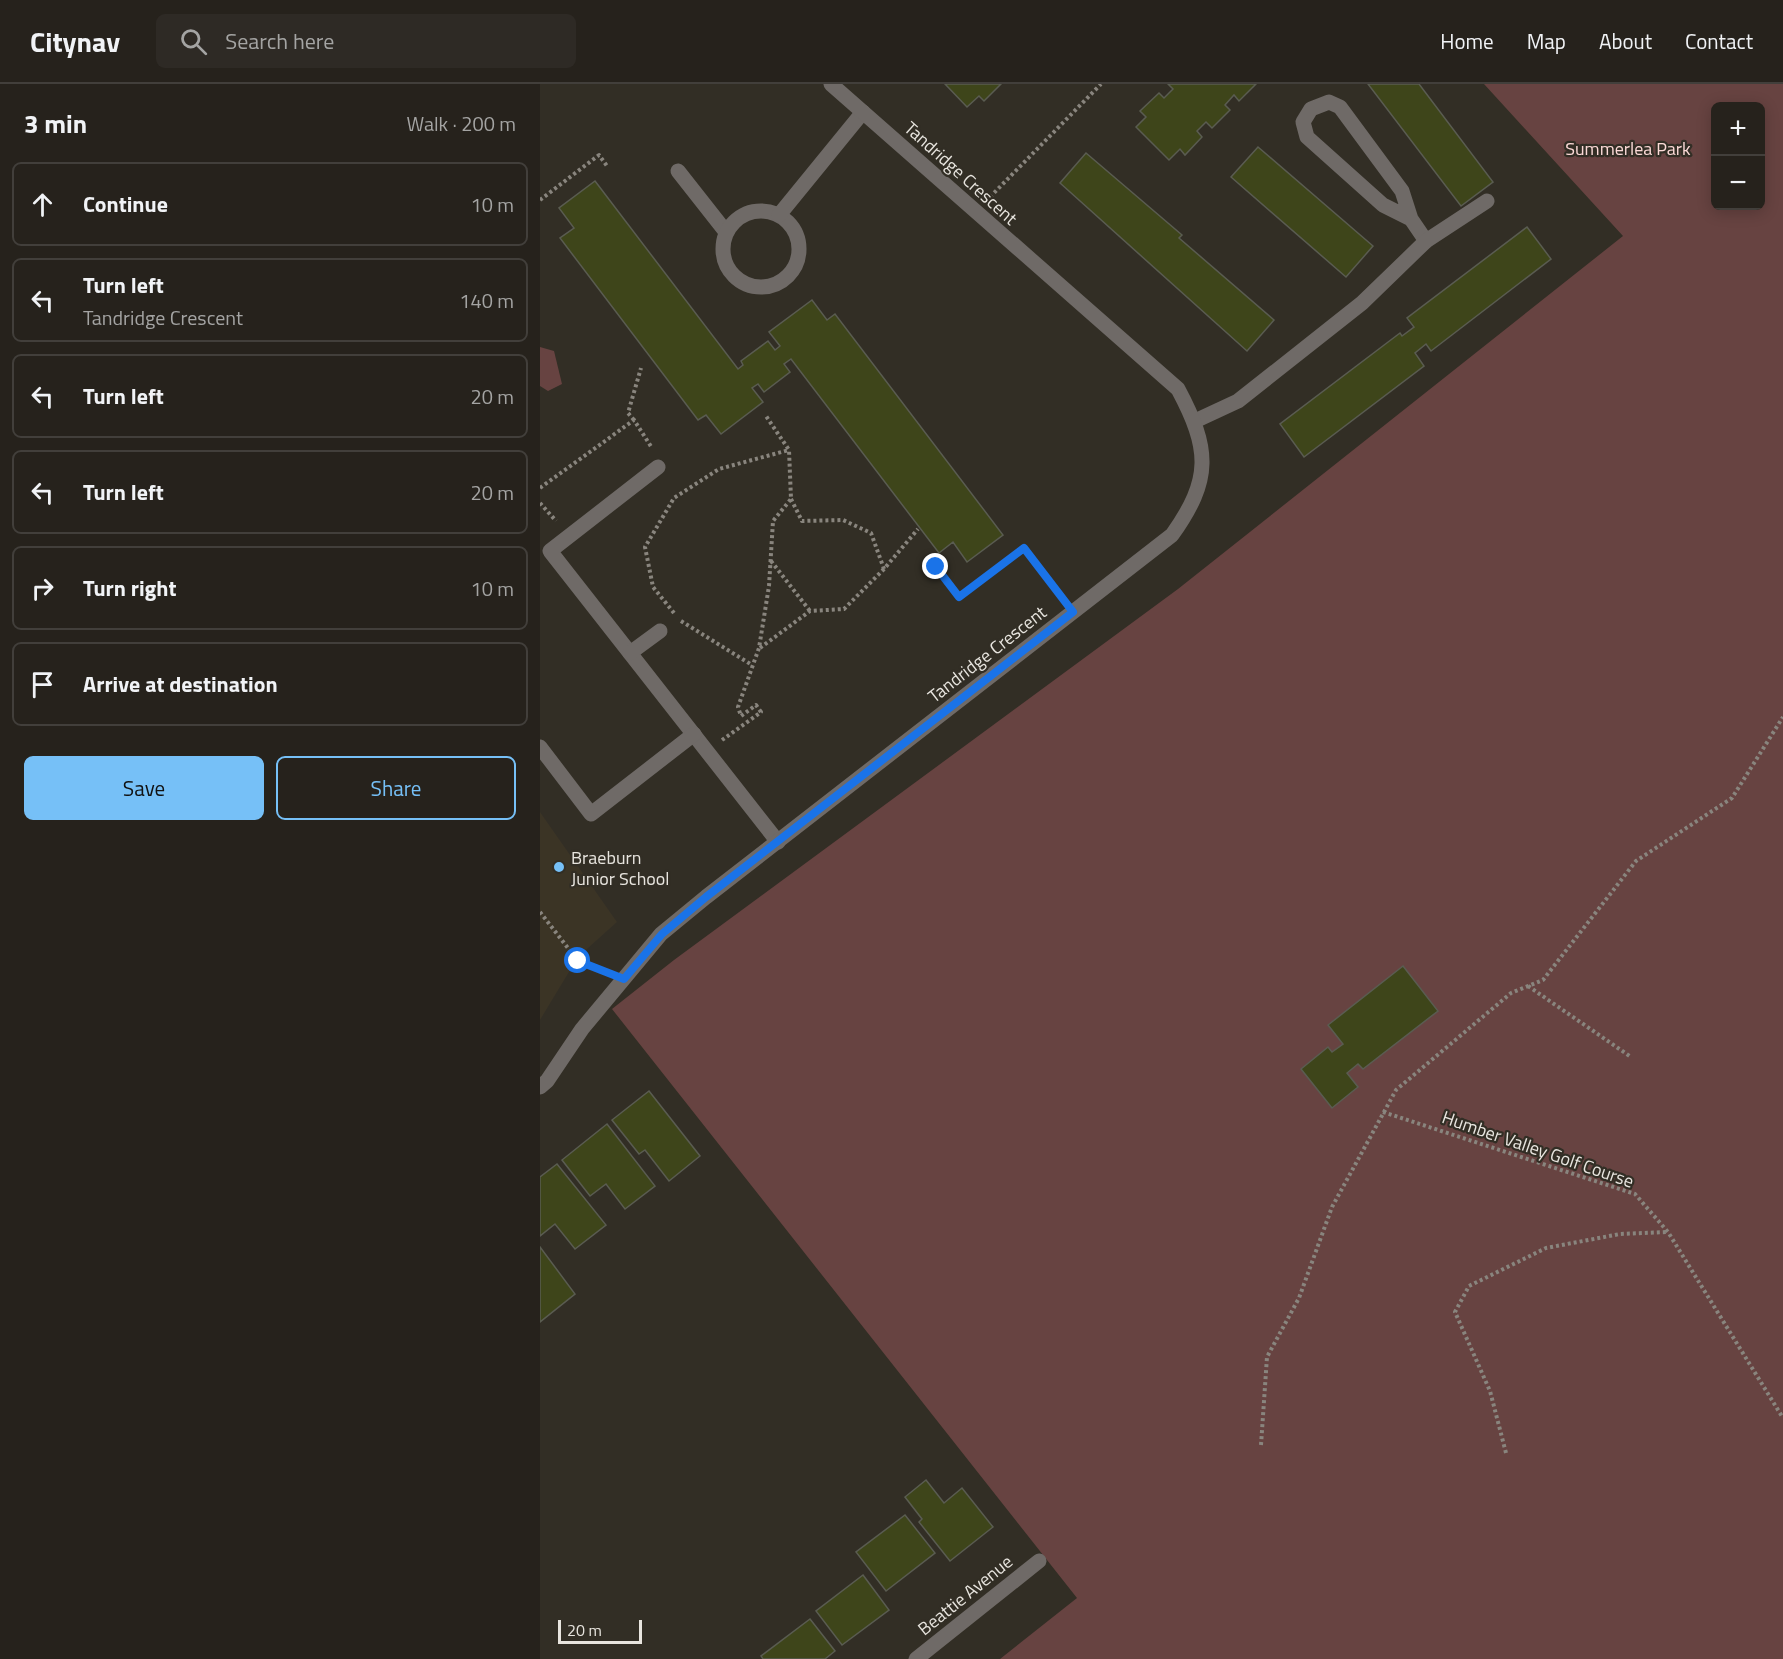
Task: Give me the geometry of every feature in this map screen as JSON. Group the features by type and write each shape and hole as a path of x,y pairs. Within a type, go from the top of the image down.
{"street":[{"name":"Tandridge Crescent","path":"540,1087 582,1029 662,934 1172,535 1189,511 1201,485 1202,459 1195,420 1178,389 975,213 831,84"},
{"path":"1411,219 1383,205 1307,137 1303,122 1311,109 1329,102 1340,106 1402,191 1411,219 1426,241"},
{"path":"779,215 863,112"},
{"path":"678,171 726,232"},
{"path":"1195,420 1239,401 1362,303 1426,241 1486,201"},
{"path":"755,211 779,215 790,223 796,234 799,247 798,260 792,271 771,286 752,286 735,277 723,256 726,232 743,215 755,211"},
{"path":"658,466 550,551 778,842"},
{"path":"630,653 660,631"},
{"path":"540,747 591,814 694,734"},
{"name":"Beattie Avenue","path":"916,1659 1039,1561"}],"path":[{"path":"975,213 1101,84"},
{"path":"540,200 599,155 607,166"},
{"path":"641,368 628,413 654,451 658,466"},
{"path":"766,416 789,450 790,499 802,521 843,520 871,533 884,569"},
{"path":"540,488 634,420"},
{"path":"752,665 684,626 653,587 645,547 674,498 719,469 789,450"},
{"path":"707,751 761,712 756,705 741,716 738,707 759,648 773,521 790,499"},
{"path":"759,648 810,611 844,609 884,569 918,529"},
{"path":"936,567 959,597 1024,548 1073,612"},
{"path":"770,561 810,611"},
{"path":"1261,1446 1267,1357 1299,1298 1332,1208 1396,1090 1511,993 1543,980 1636,861 1732,798 1783,717"},
{"path":"540,912 578,961 624,979"},
{"path":"1528,986 1631,1057"},
{"name":"Humber Valley Golf Course","path":"1383,1112 1635,1194 1668,1232 1783,1418"},
{"path":"1506,1453 1490,1391 1455,1312 1469,1286 1546,1248 1620,1234 1668,1232"}],"shaded area":[{"name":"Braeburn Junior School","path":"540,812 617,922 578,957 540,1020"}],"green space":[{"name":"Summerlea Park","path":"1484,84 1783,84 1783,1659 1000,1659 1077,1598 612,1009 674,960 1178,589 1623,236"},
{"path":"540,347 554,351 562,384 548,391 540,386"}],"building":[{"path":"945,84 1001,84 984,101 979,96 967,107"},
{"path":"1168,84 1256,84 1239,101 1234,95 1225,105 1230,110 1212,128 1206,122 1197,131 1202,137 1185,155 1180,149 1169,160 1136,127 1146,117 1140,111 1159,93 1164,98 1173,89"},
{"path":"1368,84 1419,84 1493,182 1461,206"},
{"path":"1258,147 1373,246 1346,277 1231,177"},
{"path":"1086,153 1182,235 1179,238 1274,320 1247,351 1060,183"},
{"path":"595,181 738,369 743,365 741,361 768,341 775,350 780,346 769,332 812,300 827,320 835,314 1003,535 967,562 953,542 939,553 791,359 784,364 790,372 764,392 758,384 752,388 763,402 721,434 706,415 698,420 560,238 574,228 559,208"},
{"path":"1527,227 1551,259 1431,351 1426,344 1415,353 1424,366 1304,457 1280,424 1400,333 1402,336 1414,327 1407,318"},
{"path":"1403,966 1438,1011 1363,1069 1358,1064 1347,1073 1358,1087 1332,1108 1301,1069 1328,1047 1332,1052 1343,1044 1328,1025"},
{"path":"649,1091 700,1156 669,1181 645,1150 639,1154 612,1120"},
{"path":"607,1124 655,1186 625,1209 606,1184 590,1196 562,1160"},
{"path":"557,1164 606,1225 575,1249 555,1224 540,1236 540,1177"},
{"path":"540,1247 575,1294 540,1322"},
{"path":"926,1480 944,1503 962,1488 993,1527 950,1561 919,1522 922,1519 905,1497"},
{"path":"905,1515 935,1553 886,1591 856,1552"},
{"path":"863,1575 889,1610 842,1645 816,1611"},
{"path":"810,1619 835,1651 825,1659 763,1659 761,1656"}],"place":[{"name":"Braeburn Junior School","path":"559,867"}],"route":[{"path":"578,961 624,979 662,934 706,897 1073,612 1024,548 959,597 936,567"}]}
